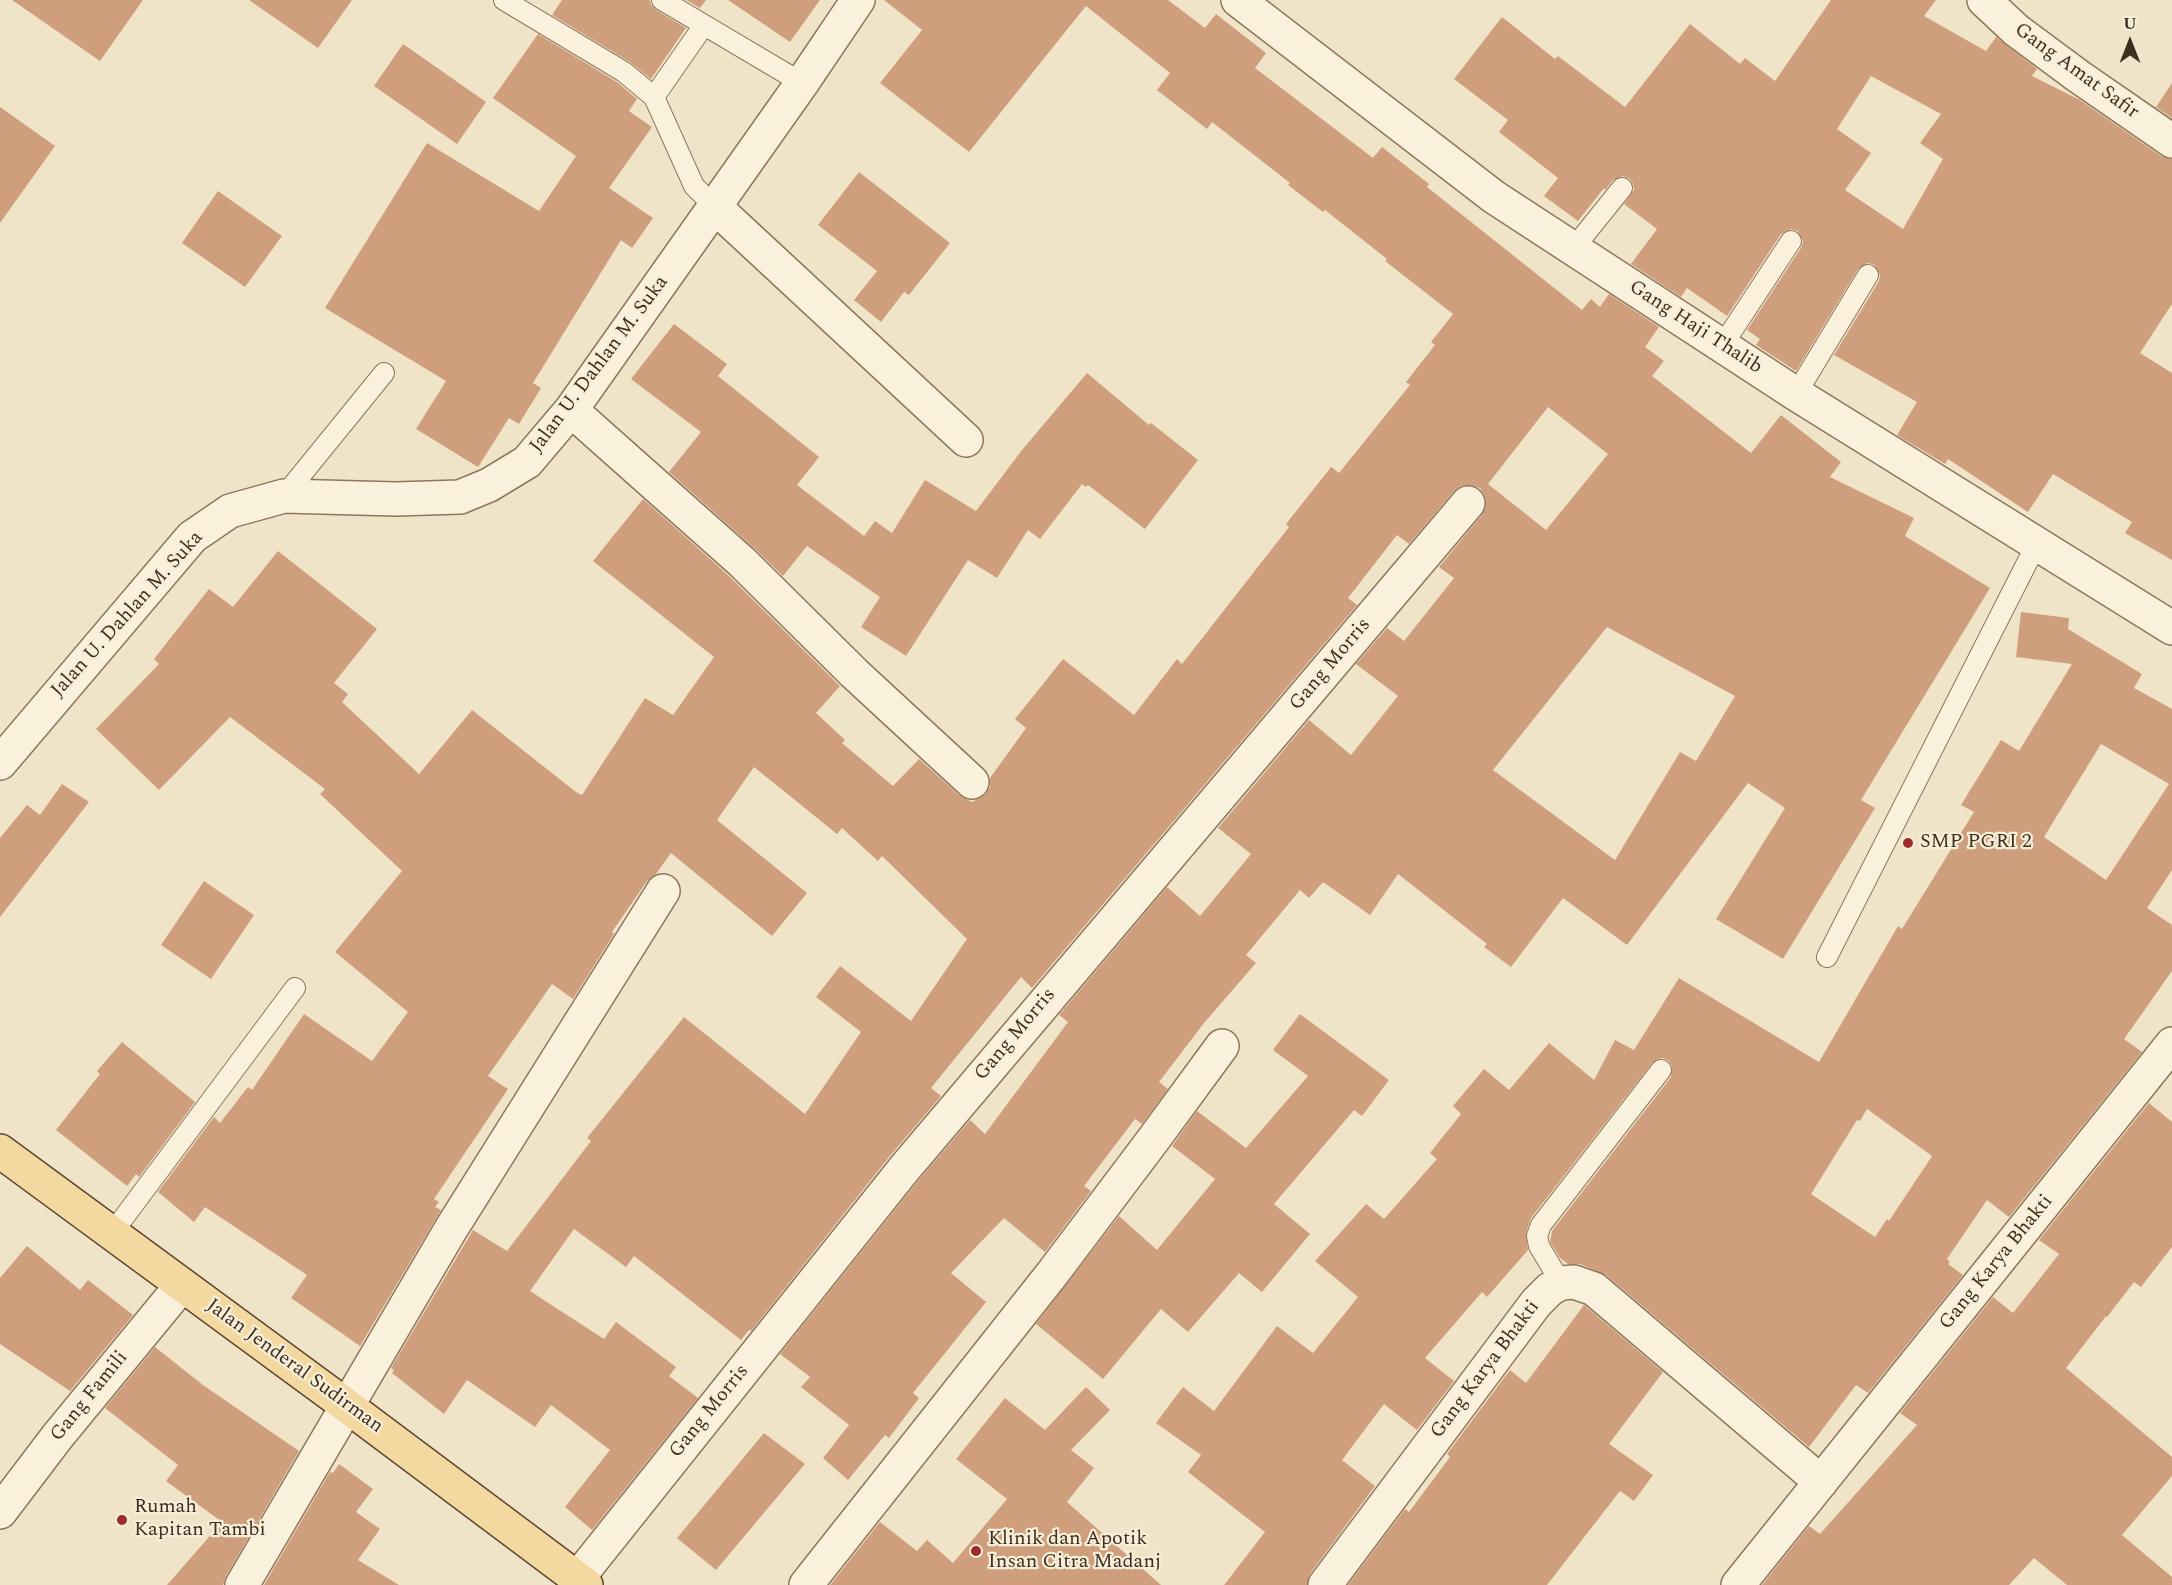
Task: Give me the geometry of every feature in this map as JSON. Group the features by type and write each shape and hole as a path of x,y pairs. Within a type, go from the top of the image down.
{"main road":[{"name":"Jalan Jenderal Sudirman","path":"0,1151 113,1232 581,1582"}],"street":[{"name":"Jalan U. Dahlan M. Suka","path":"0,763 192,537 230,511 284,496 396,499 460,497 489,485 527,462 571,411 858,0"},
{"name":"Gang Haji Thalib","path":"1238,0 1494,197 1796,394 2172,628"},
{"name":"Gang Amat Safir","path":"1983,0 2016,30 2069,70 2172,141"},
{"path":"715,207 966,440"},
{"path":"571,411 742,562 854,673 972,782"},
{"name":"Gang Morris","path":"581,1582 904,1169 1468,503"},
{"path":"242,1585 458,1220 663,891"},
{"name":"Gang Karya Bhakti","path":"1738,1585 2172,1044"},
{"path":"806,1585 1059,1264 1222,1046"},
{"path":"1561,1283 1574,1282 1594,1289 1821,1482"},
{"name":"Gang Karya Bhakti","path":"1325,1585 1536,1303 1550,1289 1561,1283"},
{"name":"Gang Famili","path":"0,1512 65,1428 182,1285"}],"lane":[{"path":"504,0 624,72 654,98 694,186 715,207"},
{"path":"662,0 802,83"},
{"path":"654,98 704,26"},
{"path":"1573,249 1622,188"},
{"path":"1722,345 1791,241"},
{"path":"1796,394 1868,275"},
{"path":"284,496 384,373"},
{"path":"1827,957 2037,543"},
{"path":"113,1232 295,988"},
{"path":"1561,1283 1539,1246 1537,1236 1541,1225 1661,1070"}],"building":[{"path":"12,0 143,0 100,61"},
{"path":"249,0 352,0 318,48"},
{"path":"562,0 650,0 656,10 686,28 651,79 630,62 552,15"},
{"path":"686,0 706,0 700,8"},
{"path":"728,0 820,0 790,42"},
{"path":"884,0 1168,0 1205,28 1216,14 1266,53 1255,68 1373,158 1382,147 1429,184 1427,187 1582,310 1591,299 1600,307 1609,294 1659,327 1645,347 1664,361 1652,376 1751,453 1781,415 1841,462 1830,477 1914,518 1905,536 1990,588 1861,800 1875,808 1783,959 1716,919 1785,808 1748,783 1627,945 1563,898 1511,967 1484,947 1487,944 1398,874 1370,915 1323,882 1309,898 1300,890 1246,955 1256,963 1204,1023 1159,1082 1168,1089 1142,1124 1135,1119 1084,1186 1091,1191 1045,1252 1004,1218 951,1273 986,1302 913,1393 919,1398 889,1438 885,1435 848,1480 823,1458 849,1425 801,1387 810,1377 780,1354 918,1181 970,1120 985,1134 1068,1022 1059,1015 1167,887 1200,916 1251,854 1218,828 1309,720 1351,755 1398,696 1356,664 1387,628 1404,641 1454,578 1439,567 1482,515 1486,506 1485,496 1480,488 1471,485 1461,486 1454,491 1409,544 1397,535 1348,598 1357,605 1032,988 1021,977 931,1088 941,1096 889,1157 751,1331 749,1330 741,1340 634,1256 626,1267 574,1229 530,1291 604,1339 616,1322 676,1367 669,1376 698,1398 592,1530 565,1507 610,1450 551,1405 535,1427 467,1380 444,1414 392,1373 394,1370 391,1368 473,1230 507,1251 591,1141 587,1138 684,1017 805,1114 861,1032 816,997 840,966 911,1021 967,939 882,856 878,861 842,828 837,834 754,767 717,820 807,893 772,936 671,853 656,874 647,881 612,932 614,934 573,999 552,984 488,1076 508,1089 434,1199 439,1202 435,1207 441,1210 360,1346 291,1298 307,1275 205,1207 194,1222 158,1192 214,1117 220,1123 248,1087 252,1090 304,1014 372,1061 408,1012 335,952 402,871 320,794 325,789 230,717 159,790 96,729 159,664 154,659 209,589 233,607 278,551 377,629 334,683 348,694 342,702 419,774 472,710 582,795 645,698 673,715 714,657 593,561 643,499 729,576 840,686 816,713 845,740 842,743 893,786 919,759 960,796 972,802 985,795 990,787 990,778 1026,728 1015,719 1063,659 1134,715 1177,659 1182,664 1289,527 1286,524 1331,467 1339,473 1410,385 1406,382 1435,345 1431,342 1453,314 1325,210 1323,212 1288,185 1290,183 1212,122 1207,129 1157,90 1170,73 1086,6 969,152 880,83 922,30","holes":["1548,407 1608,454 1546,530 1488,484","1607,627 1735,696 1696,761 1680,752 1615,860 1493,770"]},
{"path":"1831,0 1936,0 1924,16 1986,51 1996,37 2037,69 2032,76 2080,100 2161,156 2172,159 2172,304 2140,353 2172,373 2172,560 2125,533 2132,522 2053,474 2028,512 1948,459 1945,464 1897,435 1917,402 1834,355 1879,281 1880,275 1875,265 1868,263 1858,269 1796,371 1756,345 1760,339 1747,330 1801,248 1803,241 1798,231 1791,229 1781,234 1727,316 1687,288 1681,297 1631,264 1657,229 1624,204 1634,190 1630,179 1623,176 1613,180 1578,221 1544,196 1558,178 1499,132 1508,120 1454,79 1502,17 1555,59 1558,56 1625,107 1690,24 1740,64 1745,58 1775,81","holes":["1871,76 1941,114 1920,143 1943,159 1903,229 1845,190 1871,153 1837,129"]},
{"path":"538,34 617,82 637,99 629,111 652,127 609,188 653,218 632,248 621,240 533,383 541,388 519,424 509,418 478,467 416,429 446,381 325,308 427,143 539,211 576,156 493,98"},
{"path":"403,44 486,102 457,144 374,86"},
{"path":"2172,83 2172,118 2156,107"},
{"path":"0,107 55,146 0,223"},
{"path":"859,172 950,243 909,295 904,292 881,322 854,300 877,271 818,225"},
{"path":"218,191 282,236 245,287 182,243"},
{"path":"674,324 727,364 718,376 819,457 797,485 864,536 875,521 892,533 925,480 976,511 1022,450 1087,373 1149,425 1151,423 1198,460 1145,529 1088,485 1086,487 1082,484 1040,539 1028,530 997,578 968,560 906,656 861,627 880,597 807,546 783,576 669,472 701,432 631,379"},
{"path":"2021,612 2069,618 2068,629 2142,674 2134,688 2172,709 2172,870 2147,908 2172,925 2172,971 2124,1039 2142,1052 2009,1217 1987,1200 1947,1259 1950,1262 1948,1264 1963,1275 1868,1393 1856,1385 1809,1447 1606,1275 1580,1264 1568,1264 1560,1258 1550,1242 1552,1231 1671,1077 1672,1066 1669,1061 1663,1058 1657,1059 1531,1218 1526,1233 1528,1250 1487,1297 1482,1292 1425,1358 1454,1381 1417,1430 1384,1404 1342,1460 1375,1486 1310,1574 1307,1585 1224,1585 1265,1532 1188,1472 1201,1455 1156,1423 1183,1387 1214,1411 1277,1326 1313,1353 1358,1297 1315,1261 1366,1204 1384,1219 1437,1159 1430,1153 1461,1114 1453,1106 1484,1069 1509,1090 1549,1043 1594,1080 1615,1040 1634,1050 1679,978 1819,1062 1898,926 1902,929 1974,812 1961,805 2001,740 2019,751 2072,664 2016,657","holes":["2101,744 2169,784 2106,880 2044,837","1867,1109 1932,1156 1889,1221 1887,1219 1875,1237 1811,1194 1857,1120 1860,1121"]},
{"path":"62,784 89,802 0,917 0,838 27,805 40,815"},
{"path":"204,881 254,915 211,979 161,945"},
{"path":"1300,1014 1389,1080 1362,1116 1354,1110 1274,1204 1310,1234 1262,1292 1239,1273 1188,1332 1161,1309 1103,1379 1036,1324 1119,1216 1157,1250 1215,1179 1172,1146 1197,1111 1246,1148 1308,1076 1273,1050"},
{"path":"122,1042 195,1102 139,1177 136,1174 127,1186 56,1130 100,1074 97,1071"},
{"path":"2149,1103 2172,1122 2172,1247 2141,1287 2134,1282 2066,1368 2172,1457 2172,1476 2122,1535 2172,1577 2172,1585 2067,1585 2034,1558 2009,1585 1762,1585 1809,1526 1820,1534 1917,1425 1900,1413 1993,1297 2013,1313 2059,1254 2039,1240"},
{"path":"27,1246 80,1290 88,1280 133,1315 70,1391 0,1344 0,1278"},
{"path":"1584,1305 1663,1372 1609,1444 1653,1475 1634,1501 1620,1491 1547,1585 1348,1585 1405,1509 1409,1512 1450,1457 1447,1454 1510,1370 1526,1383"},
{"path":"155,1347 203,1385 299,1451 226,1576 223,1585 167,1585 222,1522 166,1481 178,1465 105,1408"},
{"path":"1086,1387 1110,1410 1071,1450 1094,1468 1067,1502 1161,1585 830,1585 880,1522 917,1551 927,1540 953,1563 1007,1499 956,1459 1005,1398 1045,1430"},
{"path":"764,1433 805,1464 716,1570 677,1538"},
{"path":"339,1464 373,1489 356,1512 380,1529 358,1560 399,1585 264,1585 330,1472 333,1473"}],"place":[{"name":"SMP PGRI 2","path":"1908,843"},
{"name":"Rumah Kapitan Tambi","path":"122,1520"},
{"name":"Klinik dan Apotik Insan Citra Madanj","path":"976,1551"}]}
